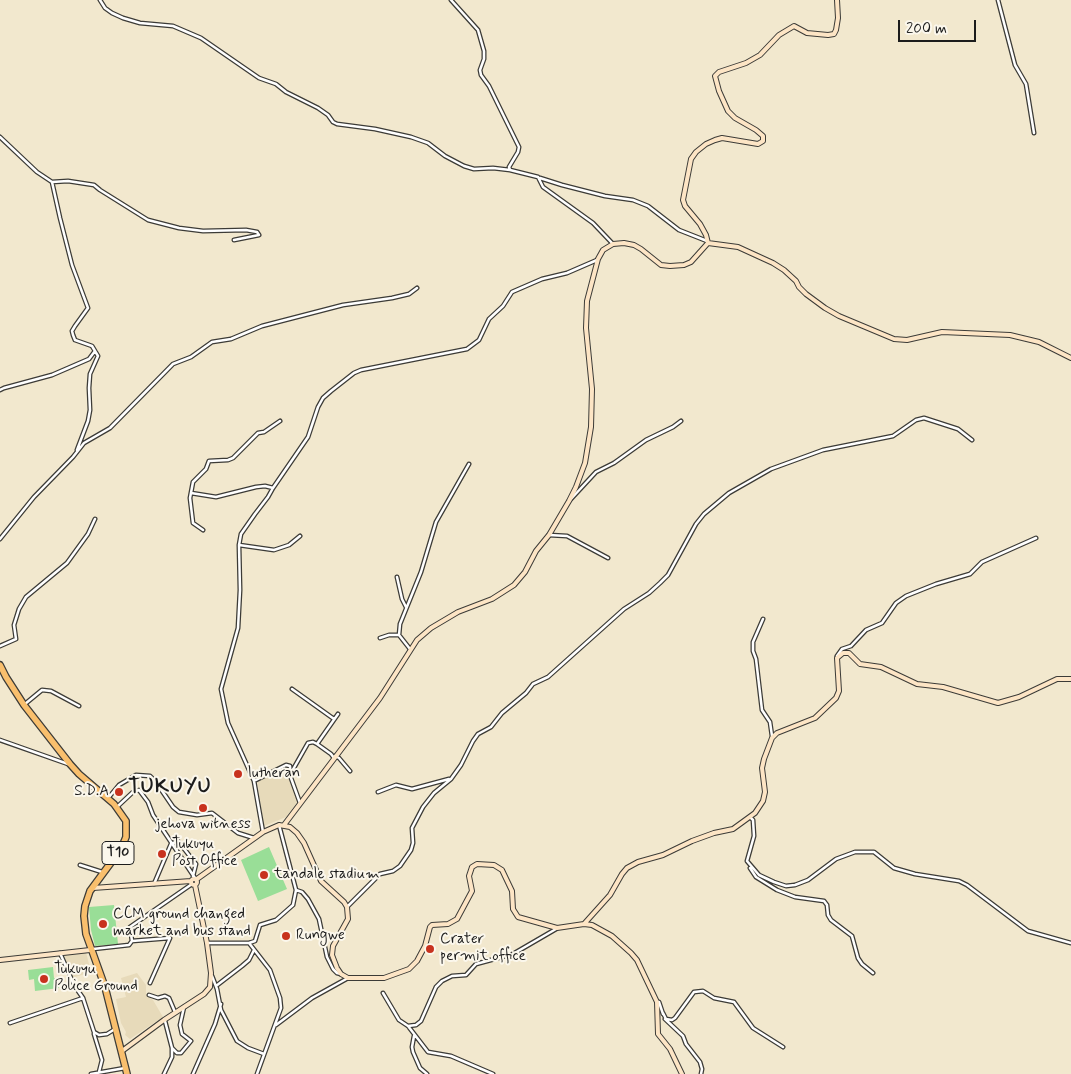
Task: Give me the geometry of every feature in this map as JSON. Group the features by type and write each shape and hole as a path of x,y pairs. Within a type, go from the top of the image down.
{"highway":[{"name":"T10","path":"0,665 3,678 78,774 117,806 126,820 126,837 121,849 92,888 85,906 84,916 90,950 106,987 127,1071"}],"street":[{"path":"100,0 105,8 123,18 140,23 173,26 201,38 259,78 276,84 286,92 318,108 337,124 375,129 412,137 428,144 464,166 474,169 493,168 510,170 571,188 633,200 648,206 679,230 708,242 738,247 766,260 784,270 806,294 825,308 848,320 894,339 907,340 948,331 1010,335 1040,342 1071,358"},
{"path":"450,0 478,30 484,51 484,59 480,70 481,75 489,86 519,147 518,152 510,162 510,170"},
{"path":"708,242 700,224 685,206 683,200 691,159 706,144 722,138 758,144 763,141 763,136 735,118 728,111 715,76 718,72 746,63 760,55 779,36 794,26 807,33 834,34 838,18 837,0"},
{"path":"998,0 1014,65 1026,84 1034,133"},
{"path":"0,137 38,172 52,182 68,181 94,185 148,220 179,228 203,231 246,230 259,234 234,240"},
{"path":"538,177 543,186 562,202 593,223 613,244"},
{"path":"52,182 72,265 88,308 72,331 73,335 75,340 92,346 98,356 90,374 88,421 77,451"},
{"path":"284,825 380,698 417,640 431,628 458,612 492,599 514,585 525,572 536,551 569,501 585,462 591,427 592,389 586,328 587,301 598,259 603,250 613,244 624,243 634,245 654,262 661,265 684,265 690,262 708,242"},
{"path":"263,832 254,781 228,724 221,690 238,628 240,590 238,546 241,534 308,437 323,398 354,373 467,349 479,340 489,319 503,306 512,292 542,279 567,273 598,259"},
{"path":"0,539 34,497 67,464 84,443 110,428 172,364 191,357 212,342 231,339 262,326 343,305 392,298 408,294 417,288"},
{"path":"0,390 52,375 89,359 95,351"},
{"path":"347,907 380,874 393,871 400,866 412,850 412,828 423,807 434,793 451,779 478,734 491,727 502,712 526,694 533,684 548,677 624,609 649,593 660,583 674,565 680,550 696,524 704,514 729,493 771,469 836,446 893,436 912,422 924,418 958,429 972,440"},
{"path":"203,530 193,523 190,498 193,482 206,468 209,460 233,458 258,433 264,432 280,420"},
{"path":"569,501 596,472 614,463 646,440 681,421"},
{"path":"399,636 400,624 421,572 436,522 469,464"},
{"path":"191,493 216,497 256,487 265,486 273,488"},
{"path":"0,646 16,639 14,625 19,609 26,597 67,564 88,534 95,519"},
{"path":"548,535 567,536 608,558"},
{"path":"238,546 274,550 289,545 300,536"},
{"path":"584,924 610,895 627,868 638,862 663,855 692,841 733,829 755,813 763,801 765,792 762,768 772,738 777,733 815,718 836,698 839,691 837,658 842,649 851,646 866,630 882,623 896,603 906,596 936,584 970,574 982,562 1036,538"},
{"path":"397,578 406,607"},
{"path":"763,619 753,642 753,651 756,659 762,710 770,722 772,738"},
{"path":"380,638 389,635 399,636 411,650"},
{"path":"837,658 843,653 849,653 860,664 881,668 917,684 943,687 998,703 1020,697 1057,679 1071,679"},
{"path":"292,689 334,719"},
{"path":"24,705 42,690 52,691 79,706"},
{"path":"316,744 338,714"},
{"path":"0,740 70,764"},
{"path":"291,774 308,743 313,742 334,757 339,758 350,771"},
{"path":"254,781 286,765 290,766 300,804"},
{"path":"108,798 119,785 136,775 144,774 150,776 156,782 162,793 179,812 197,815 212,813 238,833 254,838"},
{"path":"378,792 396,785 412,789 440,780 451,779"},
{"path":"117,806 133,792 139,790 194,880"},
{"path":"750,818 753,820 754,842 748,856 750,866 756,877 777,890 795,897 824,901 831,920 852,936 858,958 873,973"},
{"path":"132,941 130,927 263,832 279,825 284,825 297,833 304,843 321,881 347,907 348,918 336,938 332,955 341,974"},
{"path":"207,943 249,943 255,941 260,925 276,920 293,905 296,890 279,825"},
{"path":"122,1051 175,1012 204,994 210,987 207,943 194,880 196,867 194,860 179,841 171,844 154,884"},
{"path":"750,866 758,876 786,886 795,885 808,880 836,859 855,852 874,852 894,868 915,874 959,881 1028,931 1071,943"},
{"path":"275,1026 312,998 348,978 384,978 408,969 417,962 425,946 430,927 432,925 448,924 457,919 472,891 469,872 472,867 478,864 494,865 502,870 512,891 513,908 518,917 557,928"},
{"path":"80,865 103,872"},
{"path":"92,888 194,880"},
{"path":"296,890 302,892 308,899 319,919 327,957 333,969 336,973 348,978"},
{"path":"408,1026 416,1025 420,1021 436,987 452,976 466,975 476,964 513,954 557,928 584,924 592,925 605,932 631,953 659,1002 666,1019 672,1020 675,1018 694,992 704,991 714,998 734,1002 753,1028 782,1047"},
{"path":"0,960 129,945 132,941 170,938 150,983"},
{"path":"249,943 270,970 280,998 281,1008 257,1074"},
{"path":"216,986 249,960 254,950"},
{"path":"60,953 74,985 83,998 102,1060 99,1072"},
{"path":"210,973 216,986 222,1010 237,1041 248,1048 264,1054"},
{"path":"382,992 399,1020 408,1026 428,1052 451,1056 493,1074"},
{"path":"149,995 158,998 165,996 169,998 175,1012"},
{"path":"10,1023 83,998"},
{"path":"192,1074 215,1024 221,1002"},
{"path":"658,1002 658,1034 670,1049 682,1074"},
{"path":"172,1048 176,1053 181,1053 191,1041 182,1034 180,1025 184,1007"},
{"path":"663,1013 667,1021 683,1036 686,1044 700,1062 701,1074"},
{"path":"164,1020 172,1048 172,1057 164,1074"},
{"path":"94,1032 99,1035 107,1034 116,1028"},
{"path":"414,1036 413,1052 420,1068 427,1074"},
{"path":"91,1074 127,1071"}],"shaded area":[{"path":"287,766 298,801 286,817 264,826 257,780"},
{"path":"85,948 91,972 72,978 64,954"},
{"path":"137,973 146,985 146,994 153,1000 163,1017 130,1039 125,1035 126,1032 121,1023 116,999 126,997 121,978"}],"green space":[{"name":"tandale stadium","path":"269,847 287,889 258,901 241,860"},
{"name":"CCM ground changed market and bus stand","path":"114,905 118,944 95,946 91,930 89,907"},
{"name":"Tukuyu Police Ground","path":"53,967 54,978 58,978 59,988 35,991 34,979 29,980 28,970"}],"place":[{"name":"lutheran","path":"238,774"},
{"name":"S.D.A","path":"119,792"},
{"name":"jehova witness","path":"203,808"},
{"name":"Tukuyu Post Office","path":"162,854"},
{"name":"tandale stadium","path":"264,875"},
{"name":"CCM ground changed market and bus stand","path":"103,924"},
{"name":"Rungwe","path":"286,936"},
{"name":"Crater permit office","path":"430,949"},
{"name":"Tukuyu Police Ground","path":"44,979"}],"district":[{"name":"TUKUYU","path":"170,788"}]}
